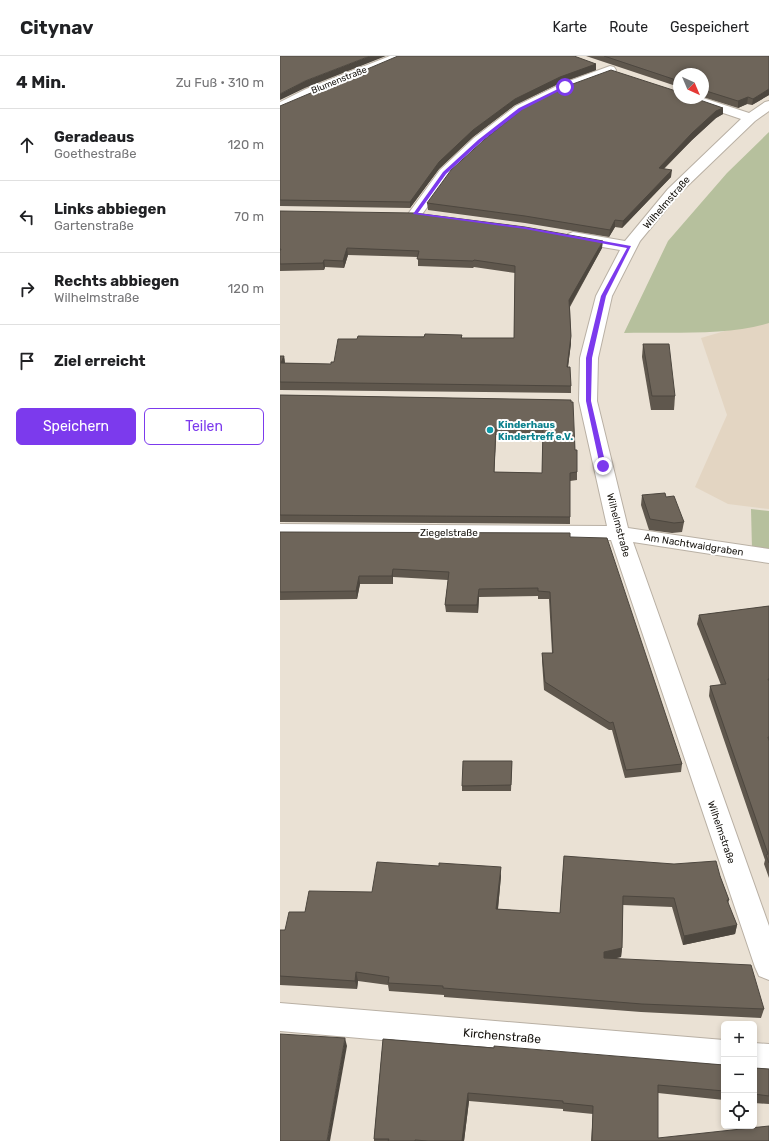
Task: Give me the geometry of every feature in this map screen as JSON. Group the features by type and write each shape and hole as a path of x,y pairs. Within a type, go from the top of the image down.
{"street":[{"name":"Blumenstraße","path":"280,107 310,92 400,56"},
{"path":"591,63 624,74"},
{"path":"415,214 445,173 479,141 520,109 565,87 610,70"},
{"path":"709,104 750,118"},
{"name":"Wilhelmstraße","path":"769,105 750,118 674,192 630,247 604,296 580,401 619,533 769,966"},
{"path":"399,214 430,216"},
{"path":"562,235 630,247"},
{"name":"Ziegelstraße","path":"280,531 619,533"},
{"name":"Am Nachtwaidgraben","path":"619,533 769,556"},
{"name":"Kirchenstraße","path":"280,1017 721,1055"},
{"path":"757,1058 769,1059"}],"shaded area":[{"path":"769,318 769,509 728,504 695,487 727,415 701,338"}],"green space":[{"path":"769,132 769,323 736,330 717,332 624,333 668,241 727,173"},
{"path":"751,509 769,511 769,552 752,549"}],"building":[{"path":"280,56 370,56 305,81 280,94"},
{"path":"398,56 574,56 596,64 560,77 515,99 473,130 439,162 410,202 280,200 280,106"},
{"path":"604,56 769,56 769,89 753,99 748,97 738,101 709,92 709,68 673,68 673,79"},
{"path":"611,70 673,90 673,104 709,103 723,108 716,111 692,133 659,168 672,170 623,221 615,220 610,230 525,216 427,203 451,170 485,139 525,107 570,85"},
{"path":"280,211 414,213 525,227 603,241 569,300 571,336 567,367 570,367 571,386 280,382 280,356 284,356 281,363 331,364 331,362 334,362 338,339 357,339 358,336 424,337 425,334 462,335 461,338 514,338 515,266 474,260 417,259 419,251 347,248 343,261 324,260 323,263 280,264"},
{"path":"643,344 669,344 675,396 652,396"},
{"path":"280,395 571,400 571,402 573,402 575,450 577,450 577,472 570,473 570,517 280,515","holes":["496,427 543,428 542,473 494,472"]},
{"path":"665,493 666,497 674,496 684,522 674,523 650,519 642,495"},
{"path":"280,532 570,533 570,537 607,538 682,764 626,770 613,722 610,723 545,682 542,653 553,653 550,592 538,591 538,588 479,589 477,605 445,605 449,572 393,569 392,576 359,576 356,591 280,592"},
{"path":"769,606 769,863 766,855 768,854 710,686 726,684 699,615"},
{"path":"463,761 512,761 511,785 462,786"},
{"path":"564,856 674,864 716,861 729,900 727,900 737,925 684,936 674,898 623,896 622,948 604,952 604,958 751,965 764,1009 642,1004 443,988 443,986 388,983 389,977 356,972 355,981 280,976 280,930 285,930 289,912 305,912 309,891 372,892 377,862 439,866 439,863 501,867 496,909 560,913"},
{"path":"280,1034 345,1038 327,1141 280,1141"},
{"path":"383,1039 494,1048 494,1046 721,1065 721,1091 658,1085 658,1138 741,1129 757,1129 757,1127 769,1126 769,1141 592,1141 593,1106 563,1103 563,1101 468,1093 462,1141 388,1141 389,1139 374,1139"},
{"path":"757,1068 769,1069 769,1096 757,1094"}],"place":[{"name":"Kinderhaus Kindertreff e.V.","path":"490,430"}],"route":[{"path":"565,87 520,109 479,141 445,173 415,214 525,228 630,247 604,296 589,358 588,401 603,466"}]}
